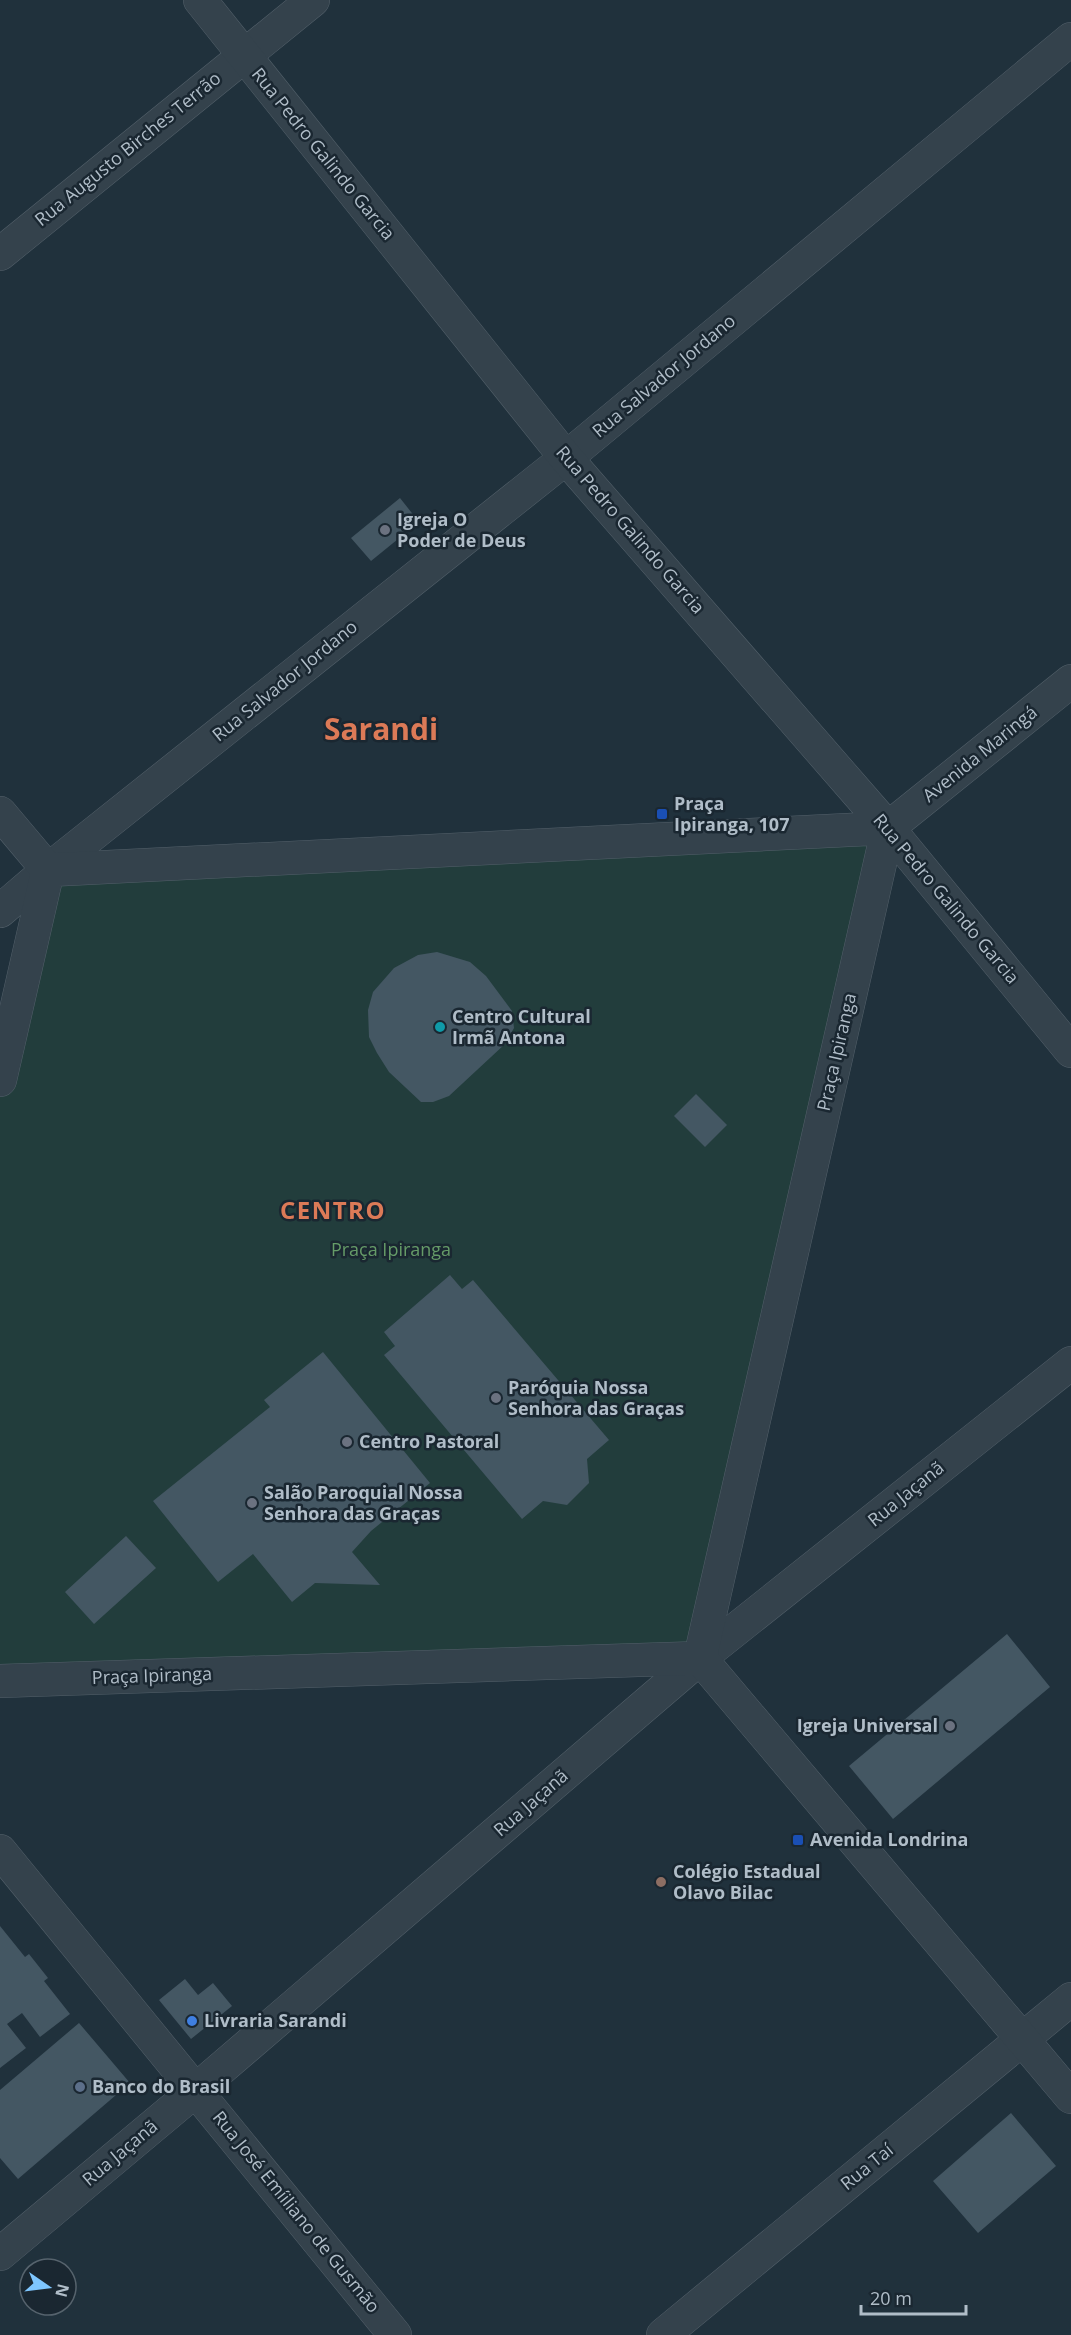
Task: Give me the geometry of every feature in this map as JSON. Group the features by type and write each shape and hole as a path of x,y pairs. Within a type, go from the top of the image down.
{"street":[{"name":"Rua Pedro Galindo Garcia","path":"200,0 566,458 888,828 1071,1051"},
{"name":"Rua Augusto Birches Terrão","path":"0,254 314,0"},
{"name":"Rua Salvador Jordano","path":"0,911 48,870 566,458 1071,39"},
{"name":"Avenida Maringá","path":"888,828 1071,681"},
{"path":"0,813 48,870"},
{"path":"48,870 888,828"},
{"name":"Praça Ipiranga","path":"0,1681 700,1658 888,828"},
{"path":"0,1080 48,870"},
{"name":"Rua Jaçanã","path":"0,2254 196,2090 700,1658 1071,1363"},
{"path":"700,1658 1071,2097"},
{"name":"Rua José Emíiliano de Gusmão","path":"0,1851 395,2335"},
{"name":"Rua Taí","path":"663,2335 1071,1999"}],"green space":[{"name":"Praça Ipiranga","path":"888,828 700,1658 0,1681 0,1080 48,870"}],"building":[{"name":"Igreja O Poder de Deus","path":"400,498 419,522 371,561 351,538"},
{"name":"Centro Cultural Irmã Antona","path":"437,952 470,962 486,976 512,1011 514,1028 505,1044 449,1096 433,1102 421,1102 389,1072 377,1053 369,1037 368,1010 373,992 394,968 418,955"},
{"path":"696,1094 727,1125 705,1147 674,1116"},
{"name":"Paróquia Nossa Senhora das Graças","path":"450,1275 462,1289 473,1280 609,1440 587,1459 589,1483 567,1505 543,1501 522,1519 384,1355 395,1346 384,1332"},
{"name":"Salão Paroquial Nossa Senhora das Graças","path":"323,1352 430,1483 371,1531 352,1552 380,1585 315,1583 292,1602 253,1554 218,1582 153,1501 270,1407 264,1400"},
{"path":"126,1536 156,1568 94,1624 65,1592"},
{"name":"Igreja Universal","path":"1007,1634 1050,1687 893,1819 849,1766"},
{"path":"0,1926 25,1957 29,1954 48,1978 44,1981 70,2014 40,2037 22,2013 7,2024 26,2048 0,2068"},
{"path":"185,1979 198,1995 213,1983 232,2006 191,2039 159,2000"},
{"path":"79,2023 130,2083 18,2179 0,2158 0,2090"},
{"path":"1011,2113 1056,2166 978,2233 933,2181"}],"place":[{"name":"Igreja O Poder de Deus","path":"385,530"},
{"name":"Praça Ipiranga, 107","path":"662,814"},
{"name":"Centro Cultural Irmã Antona","path":"440,1027"},
{"name":"Paróquia Nossa Senhora das Graças","path":"496,1398"},
{"name":"Centro Pastoral","path":"347,1442"},
{"name":"Salão Paroquial Nossa Senhora das Graças","path":"252,1503"},
{"name":"Igreja Universal","path":"950,1726"},
{"name":"Avenida Londrina","path":"798,1840"},
{"name":"Colégio Estadual Olavo Bilac","path":"661,1882"},
{"name":"Livraria Sarandi","path":"192,2021"},
{"name":"Banco do Brasil","path":"80,2087"}],"district":[{"name":"Sarandi","path":"381,730"},
{"name":"CENTRO","path":"333,1211"}]}
